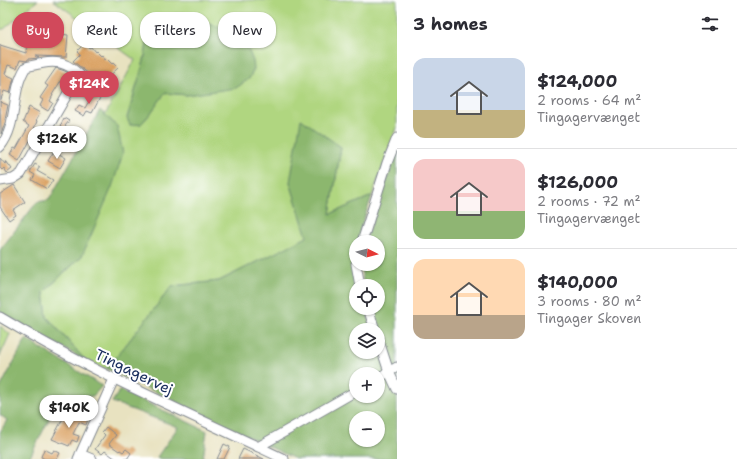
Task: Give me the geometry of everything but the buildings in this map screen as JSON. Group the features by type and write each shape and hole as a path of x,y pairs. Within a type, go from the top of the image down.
{"street":[{"path":"0,147 6,140 12,126 21,75 26,67 45,63 58,63 66,65 79,74 21,174 13,179 0,181"},
{"path":"364,235 387,163 397,138"},
{"name":"Tingagervej","path":"0,317 114,380 284,459"},
{"path":"385,353 393,370 397,389"},
{"path":"92,459 79,456 114,380"},
{"path":"258,447 349,395"}],"green space":[{"path":"0,0 38,0 24,12 12,12 12,22 4,29 0,29"},
{"path":"53,0 397,0 397,128 372,196 330,214 341,147 290,182 308,237 219,281 172,286 107,369 86,361 47,317 44,292 82,256 117,126 105,115 135,60 119,48 132,48 132,12 72,12 72,14","holes":["140,12 210,12 210,24 218,27 218,12 276,12 276,48 247,48 248,49 187,95 165,93 141,124 130,125 127,118 144,61 146,48 140,48"]},
{"path":"210,24 218,27 218,48 247,48 253,61 254,69 249,79 236,88 187,95 165,93 141,124 130,125 127,118 144,61 146,48 210,48"},
{"path":"100,110 117,126 123,153 112,187 82,256 44,292 47,317 86,361 0,312 0,250 37,202 49,200"},
{"path":"301,119 341,147 330,214 372,196 359,235 349,235 349,271 354,271 355,279 349,279 349,315 368,315 370,323 349,323 349,359 383,359 397,398 397,459 295,459 107,369 172,286 219,281 307,237 290,182"},
{"path":"397,151 397,380 385,350 385,323 376,323 373,315 385,315 385,279 363,279 361,271 385,271 385,235 367,235"},
{"path":"0,326 10,334 0,356"},
{"path":"26,339 102,386 93,396 60,397 29,459 0,459 0,432 7,420 0,415 0,388"},
{"path":"120,390 207,431 203,459 160,459 157,457 178,427 112,402"}]}
